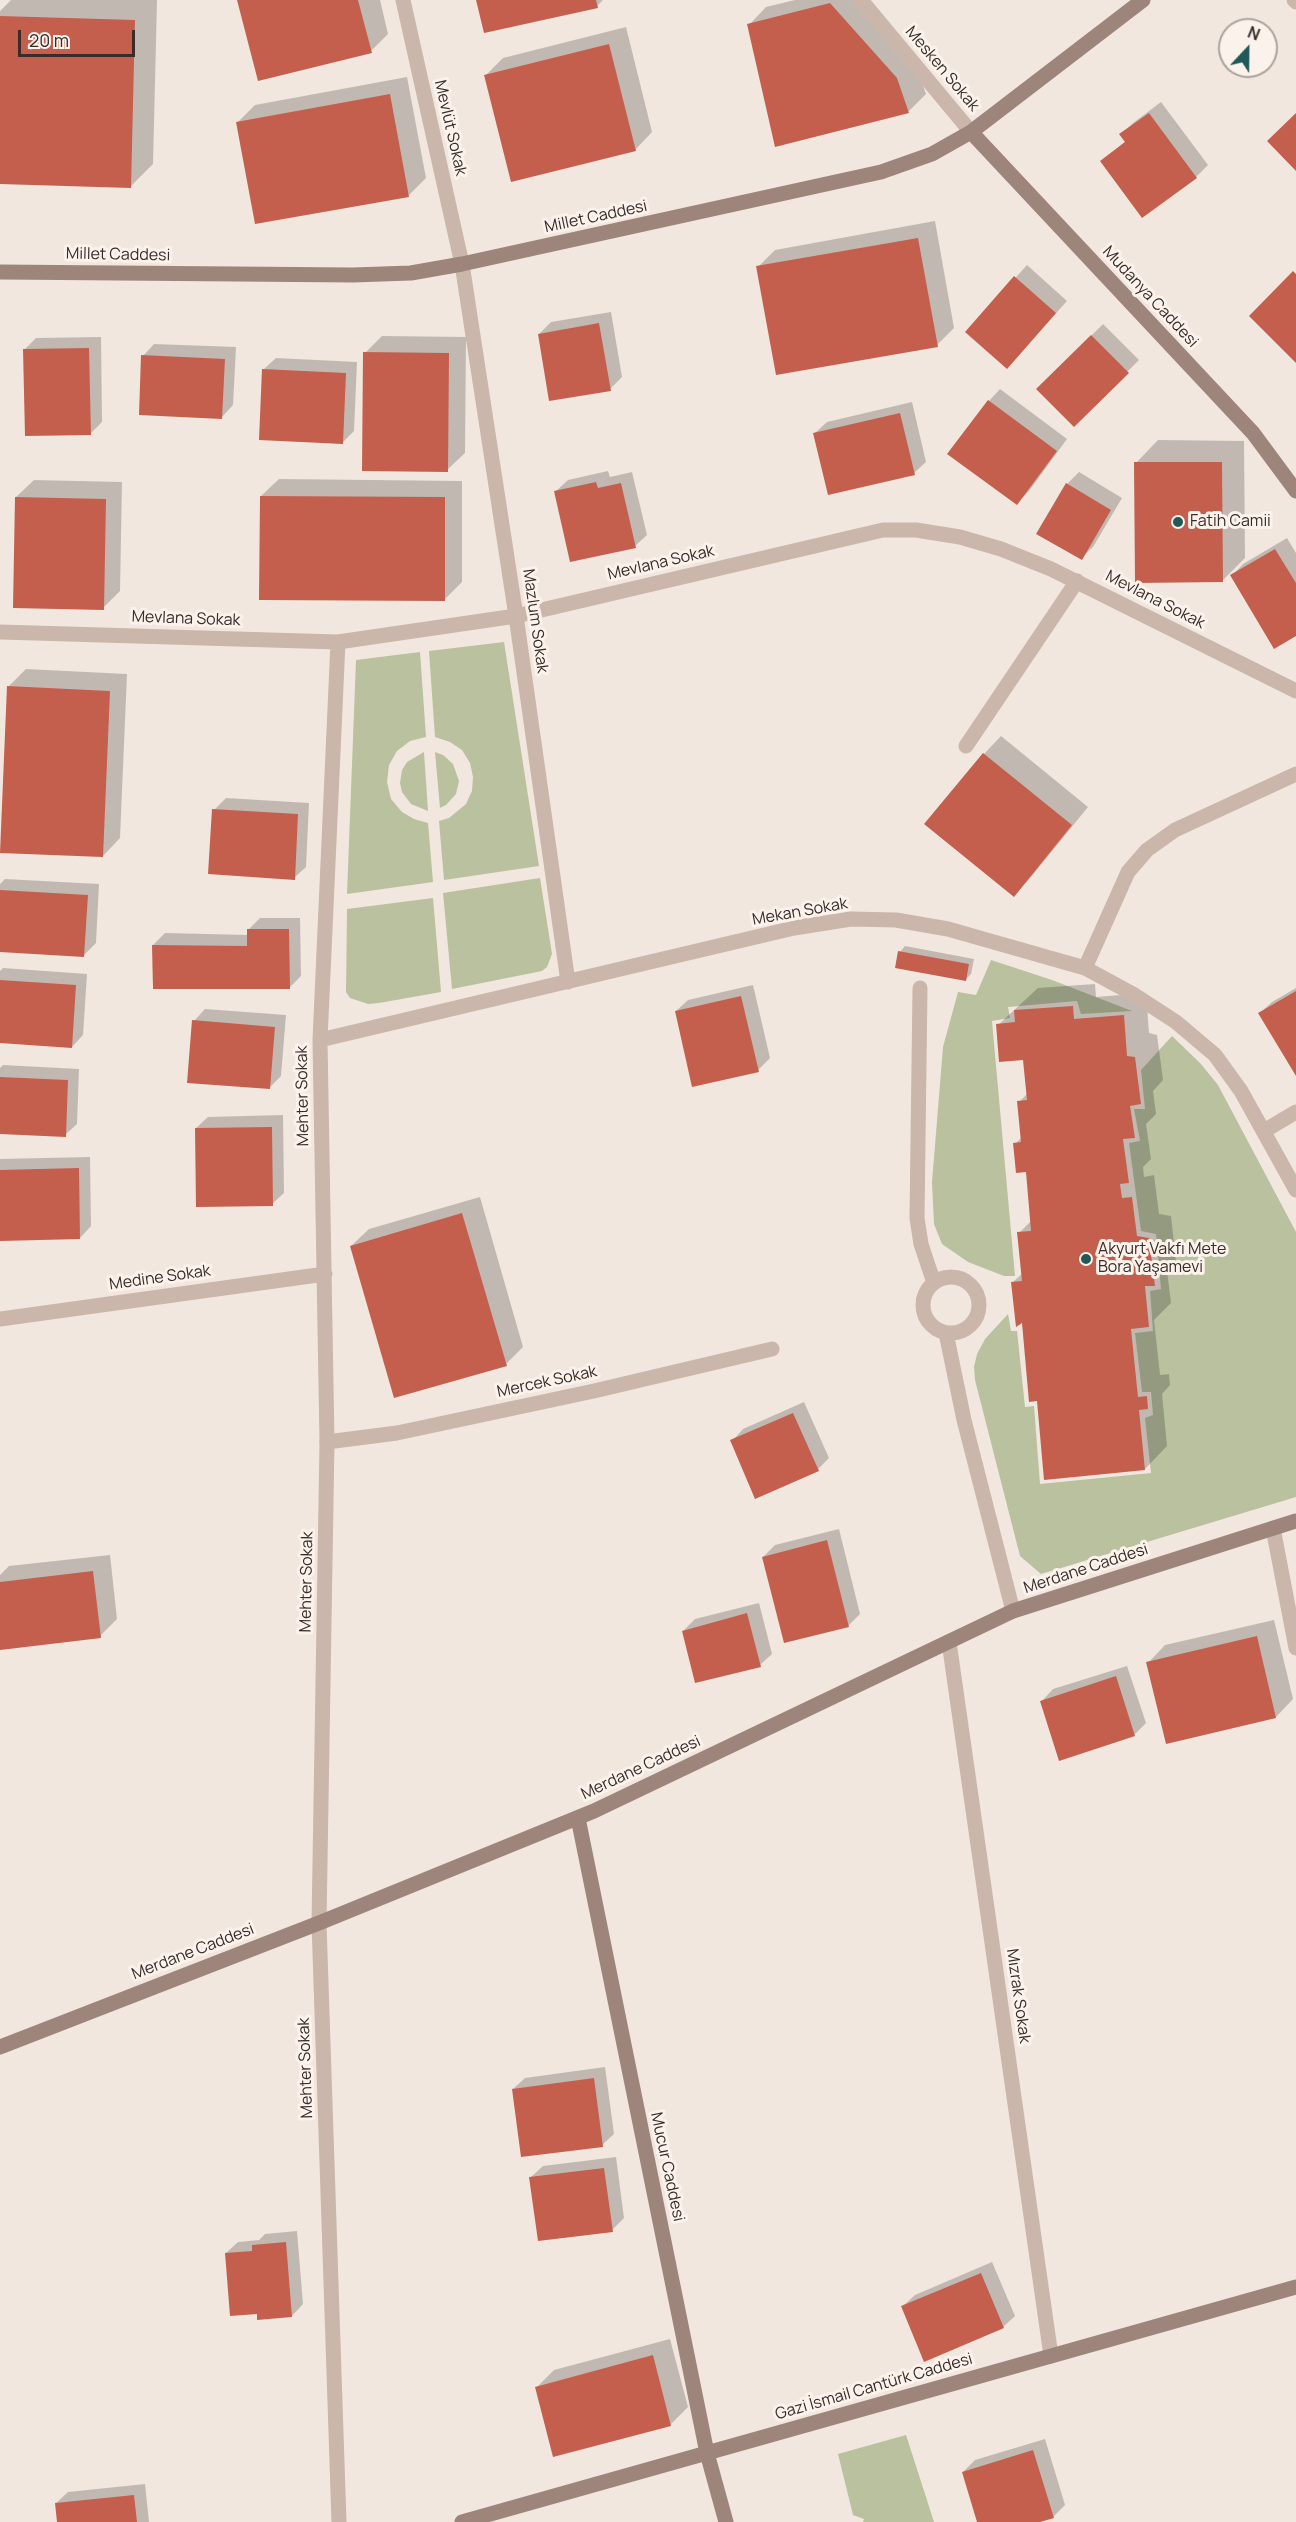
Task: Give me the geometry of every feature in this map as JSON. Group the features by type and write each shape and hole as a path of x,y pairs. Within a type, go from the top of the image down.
{"street":[{"name":"Mevlüt Sokak","path":"403,0 462,264"},
{"name":"Mesken Sokak","path":"861,0 971,132"},
{"name":"Millet Caddesi","path":"0,272 353,275 411,273 462,264 881,172 932,154 971,132 1143,0"},
{"name":"Mudanya Caddesi","path":"971,132 1253,433 1296,491"},
{"name":"Mazlum Sokak","path":"462,264 516,616 568,982"},
{"name":"Mevlana Sokak","path":"0,632 338,642 516,616 883,530 916,530 960,537 1001,549 1077,581 1296,691"},
{"path":"966,746 1077,581"},
{"name":"Mehter Sokak","path":"338,642 320,1040 327,1442 320,1923 339,2522"},
{"path":"1085,968 1128,872 1147,850 1175,830 1296,774"},
{"name":"Mekan Sokak","path":"320,1040 794,928 851,919 896,920 948,929 1085,968 1133,993 1176,1022 1215,1055 1241,1091 1296,1191"},
{"path":"920,988 917,1218 921,1244 934,1283"},
{"path":"1264,1131 1296,1112"},
{"name":"Medine Sokak","path":"0,1318 324,1274"},
{"path":"943,1278 962,1279 970,1284 979,1301 976,1318 971,1325 955,1333 946,1333 931,1325 923,1308 927,1289 943,1278"},
{"path":"946,1333 964,1420 1013,1611"},
{"name":"Mercek Sokak","path":"327,1442 397,1432 594,1391 772,1349"},
{"name":"Merdane Caddesi","path":"0,2047 320,1923 578,1818 1013,1611 1296,1521"},
{"path":"1273,1528 1296,1648"},
{"name":"Mızrak Sokak","path":"948,1642 1051,2356"},
{"name":"Mucur Caddesi","path":"578,1818 707,2453 726,2522"},
{"name":"Gazi İsmail Cantürk Caddesi","path":"462,2522 1296,2287"}],"green space":[{"path":"504,642 539,866 444,880 439,821 449,818 466,804 472,791 473,777 470,763 462,750 450,742 435,737 429,651"},
{"path":"420,652 426,737 410,741 397,751 389,765 387,782 391,799 402,812 428,823 433,882 347,894 356,660"},
{"path":"424,752 428,811 411,804 402,792 400,783 402,770 407,762"},
{"path":"435,752 443,755 453,764 459,781 456,794 440,808"},
{"path":"540,878 552,954 547,967 542,971 452,989 443,893"},
{"path":"433,898 441,992 368,1004 350,998 346,992 347,909"},
{"path":"991,960 1052,980 1132,1011 1081,1014 1077,1001 1008,1007 1010,1018 992,1021 1015,1276 1004,1276 968,1262 942,1244 934,1224 932,1182 943,1047 958,992 976,995"},
{"path":"1172,1036 1201,1064 1218,1085 1296,1232 1296,1497 1041,1574 1020,1556 975,1380 974,1367 977,1354 985,1339 1008,1314 1011,1331 1017,1331 1025,1407 1034,1406 1040,1484 1151,1473 1145,1418 1153,1415 1151,1392 1142,1392 1135,1333 1153,1331 1150,1291 1161,1289 1156,1234 1141,1231 1129,1143 1140,1141 1134,1109 1145,1109 1141,1070"},
{"path":"906,2435 934,2522 863,2522 864,2519 853,2515 838,2454"}],"building":[{"path":"237,0 358,0 372,53 258,81"},
{"path":"476,0 596,0 598,8 484,33"},
{"path":"830,3 897,78 909,113 775,147 747,24"},
{"path":"0,16 135,20 131,188 0,184"},
{"path":"609,44 636,151 511,182 484,75"},
{"path":"390,94 409,197 255,224 236,122"},
{"path":"1149,113 1197,178 1142,218 1100,161 1125,142 1119,134"},
{"path":"1296,113 1296,171 1267,141"},
{"path":"918,238 938,347 776,375 756,266"},
{"path":"1293,271 1296,274 1296,363 1249,316"},
{"path":"1014,276 1056,313 1007,369 965,332"},
{"path":"599,323 611,391 549,401 538,334"},
{"path":"1091,335 1129,373 1074,427 1036,389"},
{"path":"89,348 91,435 25,436 23,349"},
{"path":"363,352 449,353 448,472 362,471"},
{"path":"141,355 225,359 222,419 139,415"},
{"path":"262,369 346,373 343,444 259,440"},
{"path":"988,400 1057,451 1017,505 947,454"},
{"path":"900,413 915,475 828,495 813,433"},
{"name":"Fatih Camii","path":"1134,462 1222,462 1223,582 1135,583"},
{"path":"596,482 598,488 621,483 636,548 570,562 554,491"},
{"path":"1066,483 1111,510 1082,560 1036,534"},
{"path":"260,496 445,497 445,601 259,600"},
{"path":"15,497 106,499 104,610 13,608"},
{"path":"1275,549 1296,583 1296,636 1274,649 1230,575"},
{"path":"7,686 110,691 103,857 0,853"},
{"path":"983,753 1072,825 1014,897 924,824"},
{"path":"212,809 298,814 295,880 208,874"},
{"path":"0,890 88,895 84,957 0,952"},
{"path":"247,929 289,929 290,989 153,989 152,945 247,946"},
{"path":"898,951 969,964 966,981 895,968"},
{"path":"0,980 76,985 72,1048 0,1043"},
{"path":"1296,991 1296,1076 1258,1013"},
{"path":"741,996 759,1072 692,1087 675,1011"},
{"name":"Akyurt Vakfı Mete Bora Yaşamevi","path":"1073,1006 1074,1019 1124,1015 1127,1056 1135,1057 1141,1104 1130,1106 1135,1138 1123,1139 1129,1183 1120,1184 1122,1198 1132,1197 1137,1236 1149,1238 1155,1286 1145,1286 1149,1327 1131,1329 1138,1397 1147,1396 1148,1409 1139,1410 1145,1470 1044,1480 1037,1401 1029,1402 1022,1323 1016,1327 1011,1282 1022,1281 1017,1232 1031,1231 1026,1172 1016,1173 1013,1143 1021,1142 1017,1101 1027,1100 1023,1060 999,1062 996,1024 1015,1022 1014,1010"},
{"path":"192,1020 275,1027 270,1089 187,1083"},
{"path":"0,1077 68,1080 66,1137 0,1134"},
{"path":"272,1127 273,1206 196,1207 195,1128"},
{"path":"79,1168 80,1239 0,1241 0,1170"},
{"path":"462,1213 507,1366 394,1398 350,1246"},
{"path":"793,1413 819,1471 755,1499 730,1440"},
{"path":"827,1540 849,1627 784,1643 762,1557"},
{"path":"93,1571 101,1638 0,1650 0,1582"},
{"path":"747,1613 761,1667 695,1683 682,1631"},
{"path":"1257,1636 1276,1718 1166,1744 1146,1662"},
{"path":"1116,1676 1135,1736 1059,1761 1040,1701"},
{"path":"594,2078 603,2147 521,2157 512,2089"},
{"path":"604,2168 613,2232 538,2241 529,2177"},
{"path":"286,2242 292,2317 257,2320 257,2314 230,2316 225,2253 252,2251 252,2245"},
{"path":"981,2273 1004,2328 924,2362 901,2306"},
{"path":"653,2355 671,2426 553,2457 535,2387"},
{"path":"1033,2450 1054,2518 1040,2522 977,2522 962,2472"},
{"path":"134,2495 137,2522 57,2522 55,2503"}],"place":[{"name":"Fatih Camii","path":"1178,522"},
{"name":"Akyurt Vakfı Mete Bora Yaşamevi","path":"1086,1259"}]}
